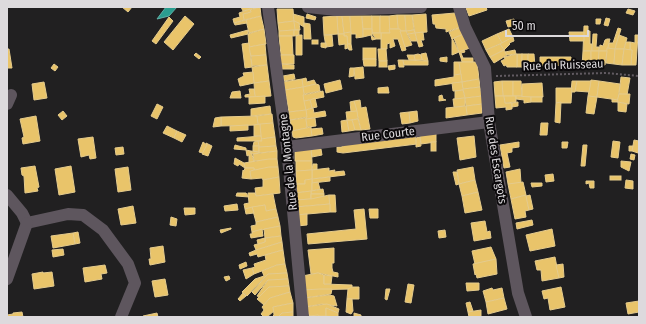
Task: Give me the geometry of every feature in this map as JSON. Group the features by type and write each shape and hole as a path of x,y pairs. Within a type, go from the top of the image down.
{"street":[{"name":"Rue de la Montagne","path":"268,7 287,147 303,317"},
{"path":"308,7 336,10 421,7"},
{"name":"Rue des Escargots","path":"459,7 465,27 485,68 487,77 489,122 518,293 526,317"},
{"name":"Rue Courte","path":"287,147 489,122"},
{"path":"7,194 22,213 27,223 7,279"},
{"path":"27,223 68,214 83,215 103,230 128,264 135,283 121,317"}],"path":[{"name":"Rue du Ruisseau","path":"487,77 606,73 639,76"}],"building: Homes":[{"path":"122,7 132,7 128,12"},
{"path":"241,7 260,7 243,11"},
{"path":"260,7 261,16 244,20 243,14"},
{"path":"486,7 487,10 469,16 466,8"},
{"path":"250,9 251,12 243,14 244,20 234,23 233,19 240,17 239,13"},
{"path":"277,9 293,9 294,21 278,23"},
{"path":"628,9 635,11 633,15 626,13"},
{"path":"455,13 461,27 446,32 446,29 436,28 435,24 433,24 432,15"},
{"path":"293,14 304,17 304,27 294,21"},
{"path":"307,14 316,17 315,20 306,18"},
{"path":"426,14 427,32 415,33 412,15"},
{"path":"397,15 405,15 406,31 400,31 398,29"},
{"path":"397,15 398,29 389,29 389,16"},
{"path":"405,15 412,15 414,30 406,31"},
{"path":"185,16 194,24 173,50 164,42"},
{"path":"261,16 264,29 249,33 246,20"},
{"path":"337,16 342,16 344,34 338,34"},
{"path":"337,16 338,34 324,35 323,17"},
{"path":"342,16 350,16 351,32 344,33"},
{"path":"350,16 362,16 363,37 356,38 356,34 351,34"},
{"path":"362,16 372,16 372,29 363,29"},
{"path":"372,16 380,16 380,33 372,33"},
{"path":"380,16 389,16 390,33 380,33"},
{"path":"169,17 173,21 156,44 152,41"},
{"path":"606,18 610,19 608,26 604,25"},
{"path":"514,19 516,25 508,27 506,21"},
{"path":"596,19 601,19 600,24 596,24"},
{"path":"246,20 247,23 235,25 234,23"},
{"path":"294,21 295,30 279,31 278,23"},
{"path":"294,21 299,23 300,30 295,30"},
{"path":"304,23 310,24 311,39 304,39"},
{"path":"584,26 588,26 588,31 590,31 590,44 592,44 592,51 583,51"},
{"path":"461,27 464,34 452,39 449,32"},
{"path":"618,28 621,29 615,49 607,48 609,43 613,43"},
{"path":"264,29 266,44 249,47 248,34"},
{"path":"363,29 372,29 372,36 376,39 372,40 371,35 363,37"},
{"path":"389,29 400,29 406,50 402,51 398,39 393,39 395,46 390,48 390,43 387,44 387,49 381,49 381,33 390,33"},
{"path":"509,29 513,37 502,43 497,34"},
{"path":"248,30 248,34 231,38 230,35"},
{"path":"294,30 294,36 279,36 279,31"},
{"path":"294,30 299,30 299,35 294,36"},
{"path":"414,30 415,33 408,34 406,31"},
{"path":"400,31 406,31 412,45 405,47"},
{"path":"351,32 351,44 347,44 347,36 344,36 344,33"},
{"path":"423,32 424,40 421,40 423,46 419,47 415,33"},
{"path":"569,32 584,32 584,41 570,41"},
{"path":"372,33 381,33 381,39 376,39"},
{"path":"415,33 417,41 411,41 408,34"},
{"path":"338,34 344,34 344,36 347,36 348,48 345,49 345,44 339,45"},
{"path":"464,34 470,48 459,52 454,38"},
{"path":"497,34 502,43 486,50 482,41"},
{"path":"593,34 597,34 596,47 599,47 599,51 592,51"},
{"path":"302,35 302,55 296,55 296,36"},
{"path":"324,35 332,35 333,46 326,47"},
{"path":"619,35 627,38 624,49 615,49"},
{"path":"635,35 638,35 636,65 631,65 632,50 630,50 630,42 635,43"},
{"path":"279,36 292,36 293,55 281,55"},
{"path":"513,37 514,41 509,43 510,44 504,50 500,44"},
{"path":"452,38 459,52 452,55"},
{"path":"610,39 607,51 599,51 600,45 603,46 605,40"},
{"path":"312,40 318,40 318,44 312,44"},
{"path":"626,42 630,42 630,50 624,49"},
{"path":"249,43 252,67 245,68 242,44"},
{"path":"321,43 326,43 326,48 321,47"},
{"path":"265,44 266,55 251,56 249,47"},
{"path":"347,44 351,44 352,50 349,50"},
{"path":"500,44 504,50 490,57 486,50"},
{"path":"363,48 376,48 376,59 363,59"},
{"path":"607,48 615,49 614,64 606,63"},
{"path":"7,49 9,49 12,68 7,68"},
{"path":"378,49 386,49 387,61 379,61"},
{"path":"615,49 624,49 622,65 614,64"},
{"path":"624,49 632,50 631,65 622,65"},
{"path":"464,50 465,52 461,53 463,58 461,58 459,52"},
{"path":"504,50 507,55 494,63 490,57"},
{"path":"515,50 516,54 507,55 505,52"},
{"path":"583,51 591,51 591,65 582,66"},
{"path":"591,51 599,51 598,65 591,65"},
{"path":"599,51 607,51 605,65 598,65"},
{"path":"196,53 201,57 199,59 194,55"},
{"path":"426,53 428,61 422,60 421,54"},
{"path":"517,54 522,54 522,67 517,67"},
{"path":"517,54 517,67 504,66 501,61 505,59 504,57"},
{"path":"522,54 528,54 528,67 522,67"},
{"path":"528,54 534,54 535,67 528,67"},
{"path":"266,55 267,65 252,66 251,56"},
{"path":"278,55 294,55 294,64 280,64"},
{"path":"407,55 414,55 415,60 409,60"},
{"path":"414,55 421,55 422,60 415,60"},
{"path":"447,57 447,62 440,61 440,58"},
{"path":"540,57 571,57 571,65 540,66"},
{"path":"461,58 473,58 473,62 462,62"},
{"path":"363,59 376,59 376,66 364,66"},
{"path":"398,60 403,60 404,67 399,67"},
{"path":"403,60 428,61 428,65 404,65"},
{"path":"379,61 387,61 387,67 379,67"},
{"path":"454,62 459,62 461,74 454,75"},
{"path":"459,62 477,62 479,79 462,82"},
{"path":"54,64 58,67 55,71 51,68"},
{"path":"280,64 294,65 294,69 281,69"},
{"path":"267,65 269,81 254,83 252,67"},
{"path":"395,65 395,69 389,70 388,66"},
{"path":"363,67 364,78 355,79 354,68"},
{"path":"350,68 354,68 354,76 349,77"},
{"path":"253,72 254,83 240,86 238,79 244,76 243,73"},
{"path":"294,74 295,79 284,81 283,76"},
{"path":"461,74 462,82 435,86 435,80 454,77 454,75"},
{"path":"621,77 630,78 627,95 619,94"},
{"path":"306,78 307,82 314,80 316,84 303,87 302,79"},
{"path":"302,79 303,87 285,90 283,82"},
{"path":"479,79 480,87 463,89 462,82"},
{"path":"340,80 342,89 326,93 324,84"},
{"path":"591,80 599,81 597,97 588,96"},
{"path":"269,81 271,96 255,97 254,83"},
{"path":"502,81 513,81 513,96 503,96"},
{"path":"502,81 503,96 495,96 494,82"},
{"path":"513,81 521,81 522,96 513,96"},
{"path":"572,81 577,81 575,92 571,92"},
{"path":"577,81 591,81 589,92 575,91"},
{"path":"599,81 620,84 618,100 597,97"},
{"path":"44,82 47,98 34,100 32,84"},
{"path":"462,82 463,90 453,91 452,83"},
{"path":"542,83 543,97 522,97 522,84"},
{"path":"316,84 319,85 320,91 304,94 303,87"},
{"path":"303,87 306,110 289,112 285,90"},
{"path":"388,87 389,93 378,93 378,88"},
{"path":"480,87 482,96 465,98 463,89"},
{"path":"556,88 572,88 571,103 556,103"},
{"path":"249,89 254,89 255,97 245,97 245,95 250,94"},
{"path":"463,90 465,98 455,99 455,91"},
{"path":"240,91 241,98 230,98 232,92"},
{"path":"323,91 324,97 304,101 303,95"},
{"path":"619,94 630,94 629,104 617,102"},
{"path":"442,95 443,99 446,100 439,101 439,96"},
{"path":"265,96 265,103 249,104 249,97"},
{"path":"482,96 483,104 466,106 465,98"},
{"path":"495,96 504,96 505,103 512,103 512,109 506,110 506,107 496,108"},
{"path":"504,96 516,96 516,102 505,103"},
{"path":"516,96 531,97 531,102 524,103 524,100 516,99"},
{"path":"588,96 597,97 594,114 586,113"},
{"path":"531,97 542,97 542,102 531,102"},
{"path":"315,98 317,107 312,108 310,100"},
{"path":"465,98 465,106 454,107 453,99"},
{"path":"612,99 618,100 617,102 612,102"},
{"path":"310,100 312,108 306,110 304,101"},
{"path":"360,100 361,108 366,107 370,129 361,130 354,101"},
{"path":"354,101 357,111 351,112 350,102"},
{"path":"518,102 518,106 512,107 512,103"},
{"path":"561,102 560,123 555,122 556,103"},
{"path":"618,102 627,104 626,112 618,111"},
{"path":"157,104 163,107 157,119 151,116"},
{"path":"482,104 482,113 467,115 466,106"},
{"path":"270,106 271,114 251,116 251,109"},
{"path":"466,106 467,115 446,118 446,108"},
{"path":"313,108 314,113 325,111 326,116 306,119 306,110"},
{"path":"306,110 307,117 290,120 289,112"},
{"path":"63,111 67,116 62,120 58,115"},
{"path":"357,111 358,119 347,120 346,112"},
{"path":"417,111 418,121 410,123 409,112"},
{"path":"409,112 410,123 402,124 400,113"},
{"path":"272,114 273,123 258,125 257,116"},
{"path":"36,116 40,141 23,144 22,138 24,137 20,119"},
{"path":"257,116 258,125 221,126 221,117"},
{"path":"221,117 221,126 213,127 215,118"},
{"path":"306,118 307,128 292,131 290,120"},
{"path":"315,118 316,126 307,127 306,119"},
{"path":"358,119 361,130 355,130 352,120"},
{"path":"347,120 349,131 342,132 341,121"},
{"path":"347,120 352,120 355,130 349,131"},
{"path":"273,123 275,137 261,139 260,124"},
{"path":"541,123 548,123 547,135 540,135"},
{"path":"260,124 261,136 254,136 254,125"},
{"path":"248,125 248,130 230,131 230,126"},
{"path":"167,126 177,131 174,138 163,133"},
{"path":"311,127 312,136 293,137 292,131"},
{"path":"322,128 323,134 312,136 311,129"},
{"path":"177,131 186,135 182,142 174,138"},
{"path":"436,133 436,142 421,144 420,135"},
{"path":"415,135 417,144 343,153 337,152 337,147 342,147 342,145"},
{"path":"261,136 262,141 237,141 237,138"},
{"path":"474,136 476,157 460,160 457,138"},
{"path":"93,137 96,158 90,159 89,155 81,157 78,139"},
{"path":"275,137 276,146 259,147 258,141 262,141 261,139"},
{"path":"420,137 421,146 416,147 416,138"},
{"path":"634,140 639,141 638,153 632,151"},
{"path":"258,141 259,146 253,146 254,142"},
{"path":"613,141 620,142 618,158 611,157"},
{"path":"203,142 207,145 203,153 199,152"},
{"path":"431,142 436,142 436,151 431,151"},
{"path":"519,142 519,147 512,148 512,152 507,153 510,167 504,168 500,145"},
{"path":"562,142 568,142 567,148 562,148"},
{"path":"206,143 212,146 208,156 202,154 207,145"},
{"path":"235,145 246,148 246,150 234,149"},
{"path":"583,145 587,145 585,166 581,166"},
{"path":"253,146 259,146 259,152 253,151"},
{"path":"276,146 277,151 259,153 259,147"},
{"path":"629,146 633,146 632,151 629,151"},
{"path":"123,147 124,154 116,155 115,148"},
{"path":"311,149 321,149 322,155 312,157"},
{"path":"311,149 312,161 295,161 295,150"},
{"path":"246,150 251,151 254,162 249,163 249,155 247,156"},
{"path":"251,151 259,152 259,153 251,154"},
{"path":"277,151 277,159 254,161 253,154"},
{"path":"631,154 635,155 634,160 630,159"},
{"path":"235,158 244,163 245,168 239,164 238,166 234,164"},
{"path":"277,159 278,167 254,170 254,168 245,168 244,163"},
{"path":"296,161 312,161 312,170 296,171"},
{"path":"621,161 631,162 629,171 621,167"},
{"path":"313,164 317,164 317,169 312,170"},
{"path":"35,166 39,187 37,188 38,191 25,193 24,176 22,175 21,168"},
{"path":"71,166 75,192 59,195 55,169"},
{"path":"128,167 131,190 118,192 115,169"},
{"path":"269,167 278,167 279,177 263,180 262,178 251,179 250,171"},
{"path":"473,167 475,180 459,184 457,170"},
{"path":"245,168 254,168 254,170 250,171 251,179 242,178 243,170 244,171"},
{"path":"329,168 329,171 335,170 334,172 344,171 345,175 312,179 312,170"},
{"path":"520,169 521,183 508,184 506,172"},
{"path":"312,170 312,179 305,180 305,184 296,184 296,171"},
{"path":"453,172 457,172 459,184 456,185"},
{"path":"553,174 554,181 546,182 545,175"},
{"path":"610,176 621,176 621,180 610,180"},
{"path":"279,177 280,193 256,196 255,188 263,187 263,180"},
{"path":"330,177 330,181 312,183 312,179"},
{"path":"312,179 312,191 295,193 296,184 305,184 305,180"},
{"path":"475,180 478,192 462,196 459,184"},
{"path":"626,180 633,181 633,189 625,188"},
{"path":"586,181 594,181 594,188 590,188 589,183 586,184"},
{"path":"318,182 320,189 312,191 312,183"},
{"path":"523,182 526,195 511,199 508,184"},
{"path":"531,183 542,183 542,186 532,187"},
{"path":"323,189 324,194 311,194 311,191"},
{"path":"311,191 311,199 295,200 295,193"},
{"path":"478,192 482,210 465,213 462,196"},
{"path":"237,193 246,193 249,197 236,196"},
{"path":"248,193 255,193 256,196 273,194 276,209 266,211 265,205 245,209 244,204 249,203"},
{"path":"311,194 324,194 324,197 311,199"},
{"path":"329,195 330,204 295,207 295,200 311,199"},
{"path":"329,195 335,195 336,212 330,212"},
{"path":"526,195 529,210 525,211 526,217 515,219 511,199"},
{"path":"530,195 533,209 529,210 526,196"},
{"path":"237,204 238,210 225,211 224,206"},
{"path":"330,204 330,212 296,215 295,207"},
{"path":"265,205 266,211 276,209 278,217 256,222 252,207"},
{"path":"133,206 136,223 121,225 118,209"},
{"path":"252,207 254,213 246,214 245,209"},
{"path":"184,208 195,208 195,214 185,215"},
{"path":"364,209 367,239 308,244 307,234 356,229 354,210"},
{"path":"369,209 378,209 378,218 370,218"},
{"path":"307,214 307,225 297,226 296,215"},
{"path":"171,217 177,219 176,226 170,225"},
{"path":"278,217 280,226 252,232 251,226 256,225 256,222"},
{"path":"532,220 533,225 517,229 516,223"},
{"path":"485,221 487,232 490,231 491,238 474,241 471,223"},
{"path":"280,226 281,236 265,238 264,229"},
{"path":"231,228 221,233 220,230"},
{"path":"262,229 263,236 251,238 250,234 252,234 252,232"},
{"path":"552,229 555,246 530,251 526,235"},
{"path":"445,230 446,237 439,238 438,231"},
{"path":"78,232 80,243 75,244 73,233"},
{"path":"73,233 75,244 53,248 51,236"},
{"path":"281,236 282,242 256,250 254,245 265,242 265,238"},
{"path":"265,238 265,242 258,244 257,240"},
{"path":"282,242 283,250 258,257 257,254 250,256 249,253"},
{"path":"163,246 165,262 150,265 150,248"},
{"path":"491,247 496,259 475,264 472,251"},
{"path":"334,248 334,263 332,263 332,268 333,272 338,273 338,277 318,273 311,274 308,250"},
{"path":"63,249 64,255 53,257 52,250"},
{"path":"283,250 285,264 277,265 254,274 252,268 255,267 254,264 266,260 265,255"},
{"path":"555,257 559,278 542,281 541,270 537,270 535,261"},
{"path":"496,259 497,274 477,278 473,264"},
{"path":"246,262 247,266 240,269 239,265"},
{"path":"285,264 287,273 268,274 247,296 242,292 255,279 264,276 262,271 277,265"},
{"path":"563,264 564,277 559,278 556,265"},
{"path":"105,265 107,273 101,274 102,279 85,282 83,268"},
{"path":"252,268 254,274 246,279 243,270"},
{"path":"52,272 54,286 34,289 32,274"},
{"path":"287,273 288,279 268,280 255,295 252,292 268,274"},
{"path":"318,273 324,275 324,284 352,285 352,289 303,290 302,276"},
{"path":"324,275 332,276 331,284 324,284"},
{"path":"229,276 230,279 226,281 224,277"},
{"path":"165,279 168,295 155,297 152,281"},
{"path":"288,279 289,286 269,287 259,297 257,296 268,280"},
{"path":"466,283 479,283 479,290 467,291"},
{"path":"408,284 414,285 411,303 405,302"},
{"path":"289,286 290,292 270,298 264,305 257,299 269,287"},
{"path":"352,287 359,287 359,299 347,299 348,289"},
{"path":"561,287 565,307 550,310 548,298 544,299 542,291"},
{"path":"492,288 493,290 502,288 504,298 486,302 483,291"},
{"path":"332,289 331,294 304,298 303,290"},
{"path":"386,289 390,289 387,300 385,299"},
{"path":"290,292 293,303 273,307 274,311 267,317 264,317 261,314 264,310 262,307 270,298"},
{"path":"243,293 246,296 240,301 238,299"},
{"path":"329,295 334,296 337,306 322,304 305,307 304,298"},
{"path":"504,298 507,309 488,314 486,302"},
{"path":"347,299 352,299 353,311 351,314 346,312"},
{"path":"639,301 639,312 628,314 626,303"},
{"path":"470,302 473,311 468,312 466,303"},
{"path":"293,303 293,312 282,313 278,317 272,317 274,315 273,307"},
{"path":"327,304 339,309 338,313 326,308 326,316 309,316 309,314 306,314 305,307"},
{"path":"326,308 338,313 338,317 326,316"},
{"path":"481,310 481,317 469,317 468,312"},
{"path":"22,312 23,317 7,317 7,315 13,313"},
{"path":"293,312 293,317 278,317 282,313"},
{"path":"157,313 158,317 143,316"},
{"path":"354,313 361,315 361,317 354,317"},
{"path":"318,315 321,317 309,317 309,316"}],"building: Schools":[{"path":"166,7 177,7 169,16 157,19"}]}
